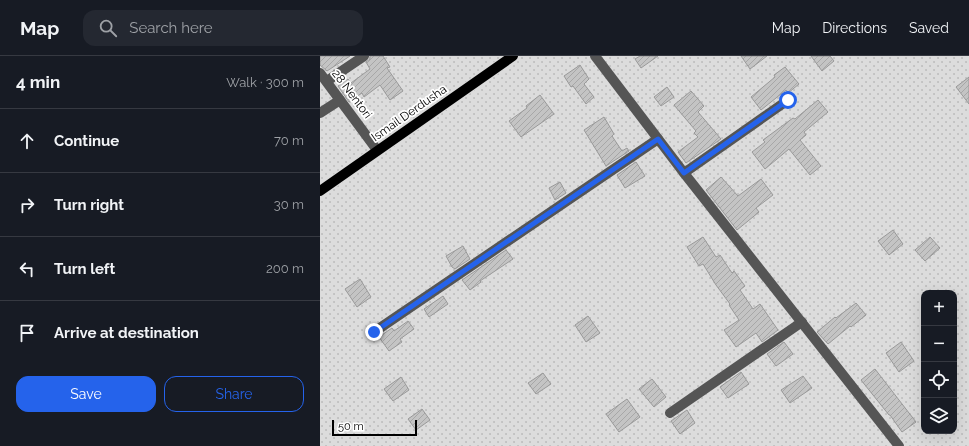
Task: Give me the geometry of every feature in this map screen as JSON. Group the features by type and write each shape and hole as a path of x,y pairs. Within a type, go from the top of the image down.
{"main road":[{"name":"Ismail Derdusha","path":"320,190 513,56"}],"street":[{"path":"327,81 364,56"},
{"path":"595,56 684,173 899,446"},
{"name":"28 Nentori","path":"320,73 377,150"},
{"path":"320,113 340,100"},
{"path":"684,173 788,100"},
{"path":"374,332 658,139"},
{"path":"670,413 802,322"}],"shaded area":[{"path":"320,56 969,56 969,446 320,446"}],"building":[{"path":"320,56 350,56 327,71 320,65"},
{"path":"370,56 383,56 390,67 387,68 403,91 390,100 380,85 364,97 362,93 349,102 338,86 348,79 351,83 370,69 366,62 370,59"},
{"path":"640,56 658,56 641,68 635,59"},
{"path":"741,56 767,56 750,69"},
{"path":"811,56 830,56 834,61 822,71"},
{"path":"580,65 589,79 584,84 594,97 586,104 573,86 571,87 564,76"},
{"path":"785,67 799,84 788,93 786,90 761,110 751,97 775,77 774,75"},
{"path":"969,77 969,104 956,87"},
{"path":"667,87 674,97 661,106 654,97"},
{"path":"691,91 704,106 698,112 721,139 686,163 678,152 698,137 694,133 696,131 674,105"},
{"path":"540,95 554,114 521,137 509,121 527,108 526,106"},
{"path":"818,100 828,112 804,132 806,135 800,140 821,166 810,175 789,149 765,169 752,152 765,142 763,140 793,118 795,119"},
{"path":"604,117 614,134 612,136 622,151 627,148 629,151 606,166 584,130"},
{"path":"636,162 645,176 625,188 617,175"},
{"path":"721,177 738,196 761,179 773,195 756,208 759,212 737,230 706,190"},
{"path":"560,182 566,193 555,200 549,188"},
{"path":"893,230 903,244 889,255 878,241"},
{"path":"703,237 716,257 720,255 732,273 734,271 745,286 740,290 753,309 760,304 778,330 762,342 756,333 736,347 724,330 739,320 703,264 699,266 687,247"},
{"path":"930,237 940,248 925,261 915,250"},
{"path":"463,246 470,259 455,269 452,267 446,256"},
{"path":"506,250 513,259 480,281 481,282 470,290 462,280"},
{"path":"360,279 371,297 357,307 345,289"},
{"path":"443,296 448,304 429,317 424,309"},
{"path":"856,303 866,315 828,344 817,332 835,317 836,318"},
{"path":"588,316 600,333 586,342 575,325"},
{"path":"408,321 414,329 400,339 402,342 389,351 379,337 392,328 394,331"},
{"path":"784,342 793,354 776,366 767,354"},
{"path":"901,342 914,361 899,372 886,353"},
{"path":"875,369 916,422 902,432 861,380"},
{"path":"741,372 749,384 728,398 720,387"},
{"path":"543,373 551,384 536,394 528,383"},
{"path":"803,376 812,388 790,403 781,390"},
{"path":"401,377 409,390 393,401 384,389"},
{"path":"652,379 666,397 654,407 639,389"},
{"path":"627,399 640,417 619,432 606,414"},
{"path":"422,409 430,420 416,430 408,419"},
{"path":"687,410 695,423 680,434 671,421"}],"route":[{"path":"374,332 658,139 684,173 788,100"}]}
